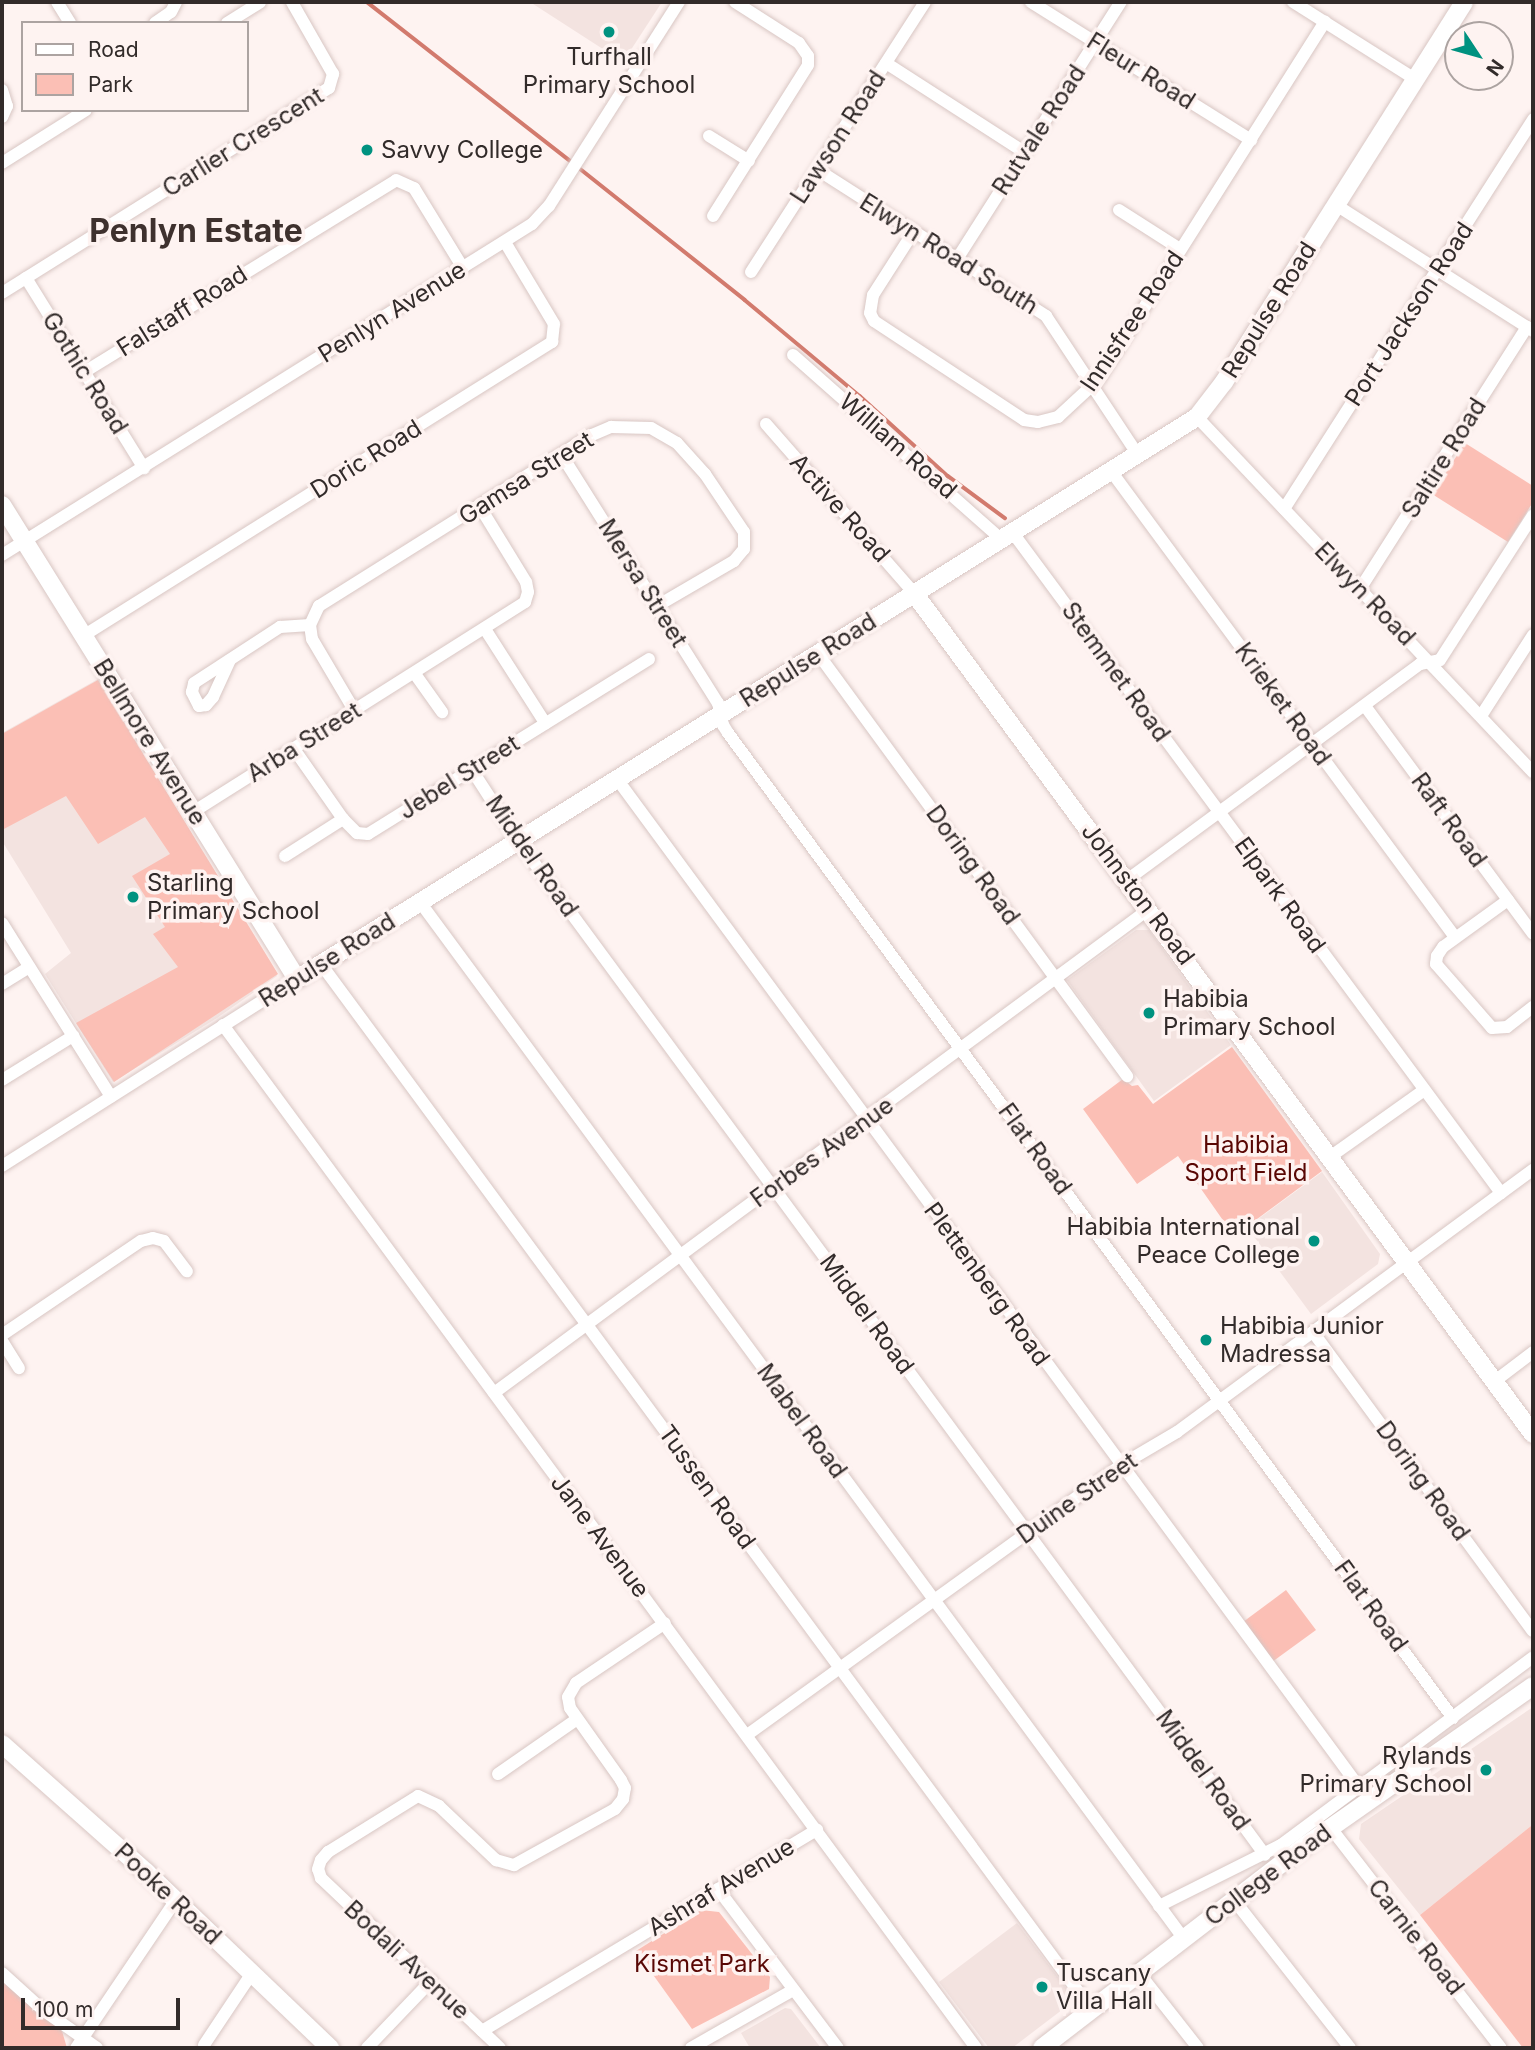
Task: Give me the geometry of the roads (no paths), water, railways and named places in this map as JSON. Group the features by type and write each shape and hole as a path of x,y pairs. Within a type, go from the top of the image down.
{"street":[{"path":"57,2 69,21"},
{"path":"158,21 171,12 176,2"},
{"path":"230,21 260,2"},
{"name":"Carlier Crescent","path":"2,293 329,88 333,74 292,2"},
{"name":"Penlyn Avenue","path":"2,555 505,242 545,211 679,2"},
{"path":"713,216 802,77 808,56 799,43 735,2"},
{"name":"Lawson Road","path":"751,272 925,2"},
{"name":"Fleur Road","path":"1031,2 1251,140"},
{"name":"Rutvale Road","path":"957,259 1121,2"},
{"path":"1293,2 1415,79"},
{"name":"Repulse Road","path":"2,1166 1197,416 1224,382 1464,2"},
{"name":"Innisfree Road","path":"914,231 870,304 870,313 883,329 1024,420 1038,422 1058,417 1093,386 1325,22"},
{"path":"886,63 1024,152"},
{"path":"2,90 7,106 2,117"},
{"path":"2,163 83,112"},
{"name":"Port Jackson Road","path":"1284,509 1533,119"},
{"path":"709,136 749,161"},
{"name":"Elwyn Road South","path":"818,170 1046,316 1138,455"},
{"name":"Falstaff Road","path":"86,371 396,180 414,188 463,268"},
{"path":"1336,205 1530,329"},
{"path":"1119,210 1180,249"},
{"name":"Doric Road","path":"83,636 552,342 554,324 505,242"},
{"name":"Gothic Road","path":"26,278 144,468"},
{"name":"Saltire Road","path":"1360,589 1530,329"},
{"name":"William Road","path":"793,355 1008,536"},
{"name":"Elwyn Road","path":"1197,416 1533,772"},
{"name":"Active Road","path":"766,424 914,593"},
{"name":"Gamsa Street","path":"310,625 323,603 480,508 561,454 611,427 651,428 668,436 692,458 737,520 746,538 740,555 657,606"},
{"name":"Mersa Street","path":"561,454 718,703 720,714"},
{"name":"Krieket Road","path":"1111,471 1455,937"},
{"name":"Bellmore Avenue","path":"2,505 297,979"},
{"name":"Arba Street","path":"193,812 522,605 528,592 526,582 480,508"},
{"path":"1127,880 1421,663 1442,658 1533,515"},
{"name":"Stemmet Road","path":"1008,536 1219,811"},
{"name":"Johnston Road","path":"914,593 1533,1434"},
{"path":"230,660 280,627 310,625 315,645 354,710"},
{"path":"485,629 545,723"},
{"path":"1481,716 1533,635"},
{"name":"Doring Road","path":"819,655 1127,1076"},
{"name":"Jebel Street","path":"343,819 357,833 368,834 649,659"},
{"path":"415,674 442,712"},
{"name":"Raft Road","path":"1365,706 1533,934"},
{"name":"Flat Road","path":"720,714 728,733 1453,1718"},
{"path":"285,856 343,819 294,749"},
{"name":"Middel Road","path":"472,770 518,841 1265,1855"},
{"name":"Plettenberg Road","path":"617,779 1359,1787"},
{"name":"Elpark Road","path":"1219,811 1501,1194"},
{"path":"1508,900 1438,952 1436,964 1485,1023 1495,1029 1507,1027 1533,1007"},
{"name":"Mabel Road","path":"420,902 1184,1939"},
{"name":"Forbes Avenue","path":"494,1392 1149,909"},
{"path":"2,923 111,1097"},
{"name":"Tussen Road","path":"321,964 1092,2010"},
{"path":"2,984 29,967"},
{"name":"Jane Avenue","path":"223,1026 976,2048"},
{"path":"2,1080 73,1036"},
{"path":"1330,1157 1423,1091"},
{"name":"Duine Street","path":"747,1735 1121,1465 1165,1440 1533,1170"},
{"path":"2,1335 141,1241 153,1238 164,1241 187,1271"},
{"name":"Doring Road","path":"1313,1332 1533,1630"},
{"path":"2,1341 19,1367"},
{"path":"1495,1381 1533,1352"},
{"path":"498,1774 577,1719 570,1709 568,1697 576,1683 665,1623"},
{"path":"1159,1906 1265,1855 1533,1657"},
{"name":"College Road","path":"1043,2048 1330,1827 1533,1686"},
{"name":"Bodali Avenue","path":"500,2048 321,1878 318,1869 328,1852 418,1796 439,1806 496,1860 514,1865 524,1862 615,1809 622,1799 625,1788 621,1780 577,1719"},
{"name":"Pooke Road","path":"2,1744 176,1900 330,2048"},
{"name":"Carnie Road","path":"1330,1827 1496,2047"},
{"name":"Ashraf Avenue","path":"482,2031 817,1830"},
{"path":"718,1889 838,2048"},
{"path":"79,2043 176,1900"},
{"path":"1234,1900 1350,2048"},
{"path":"2,1973 79,2043 97,2048"},
{"path":"204,2045 252,1973"},
{"path":"1139,1973 1198,2048"},
{"path":"367,2048 431,1981"},
{"path":"691,2048 793,1990"}],"waterway":[{"path":"367,2 572,162"},
{"path":"578,167 860,396 948,476 1005,518"}],"place":[{"name":"Turfhall Primary School","path":"609,32"},
{"name":"Savvy College","path":"367,150"},
{"name":"Starling Primary School","path":"133,897"},
{"name":"Habibia Primary School","path":"1149,1013"},
{"name":"Habibia International Peace College","path":"1314,1241"},
{"name":"Habibia Junior Madressa","path":"1206,1340"},
{"name":"Rylands Primary School","path":"1486,1770"},
{"name":"Tuscany Villa Hall","path":"1042,1987"}],"district":[{"name":"Penlyn Estate","path":"196,231"}],"park label":[{"name":"Habibia Sport Field","path":"1246,1159"},
{"name":"Kismet Park","path":"702,1964"}]}
